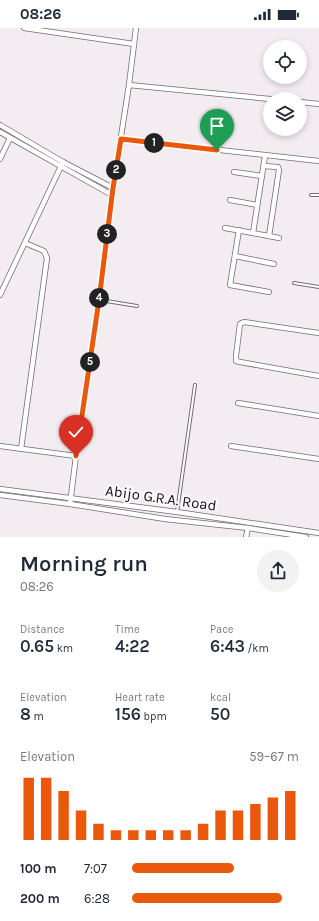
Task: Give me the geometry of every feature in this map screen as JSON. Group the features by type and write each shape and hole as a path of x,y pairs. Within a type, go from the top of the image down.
{"street":[{"path":"24,28 134,44"},
{"path":"70,504 99,300 113,188 130,85 136,28"},
{"path":"130,85 263,98"},
{"path":"307,103 319,104"},
{"path":"0,125 63,162 113,188"},
{"path":"0,132 112,195"},
{"path":"0,159 10,138"},
{"path":"121,139 319,162"},
{"path":"253,233 266,156"},
{"path":"0,295 63,162"},
{"path":"264,166 278,167 279,170 269,236"},
{"path":"234,172 262,176"},
{"path":"230,200 257,205"},
{"path":"225,228 279,238"},
{"path":"239,230 230,284 269,292"},
{"path":"21,450 48,258 44,250 25,243"},
{"path":"235,256 274,264"},
{"path":"319,333 244,322 240,324 236,356 236,361 240,362 319,376"},
{"path":"238,403 319,416"},
{"path":"0,446 21,450 76,456"},
{"path":"230,446 319,458"},
{"name":"Abijo G.R.A. Road","path":"0,489 178,512 319,533"},
{"name":"Abijo G.R.A. Road","path":"0,495 165,519 248,528 306,537"},
{"path":"246,537 248,528"}],"lane":[{"path":"311,195 319,195"},
{"path":"294,284 319,287"},
{"path":"99,300 137,306"},
{"path":"178,512 195,385"}],"route":[{"path":"76,456 121,139 217,150"}]}
